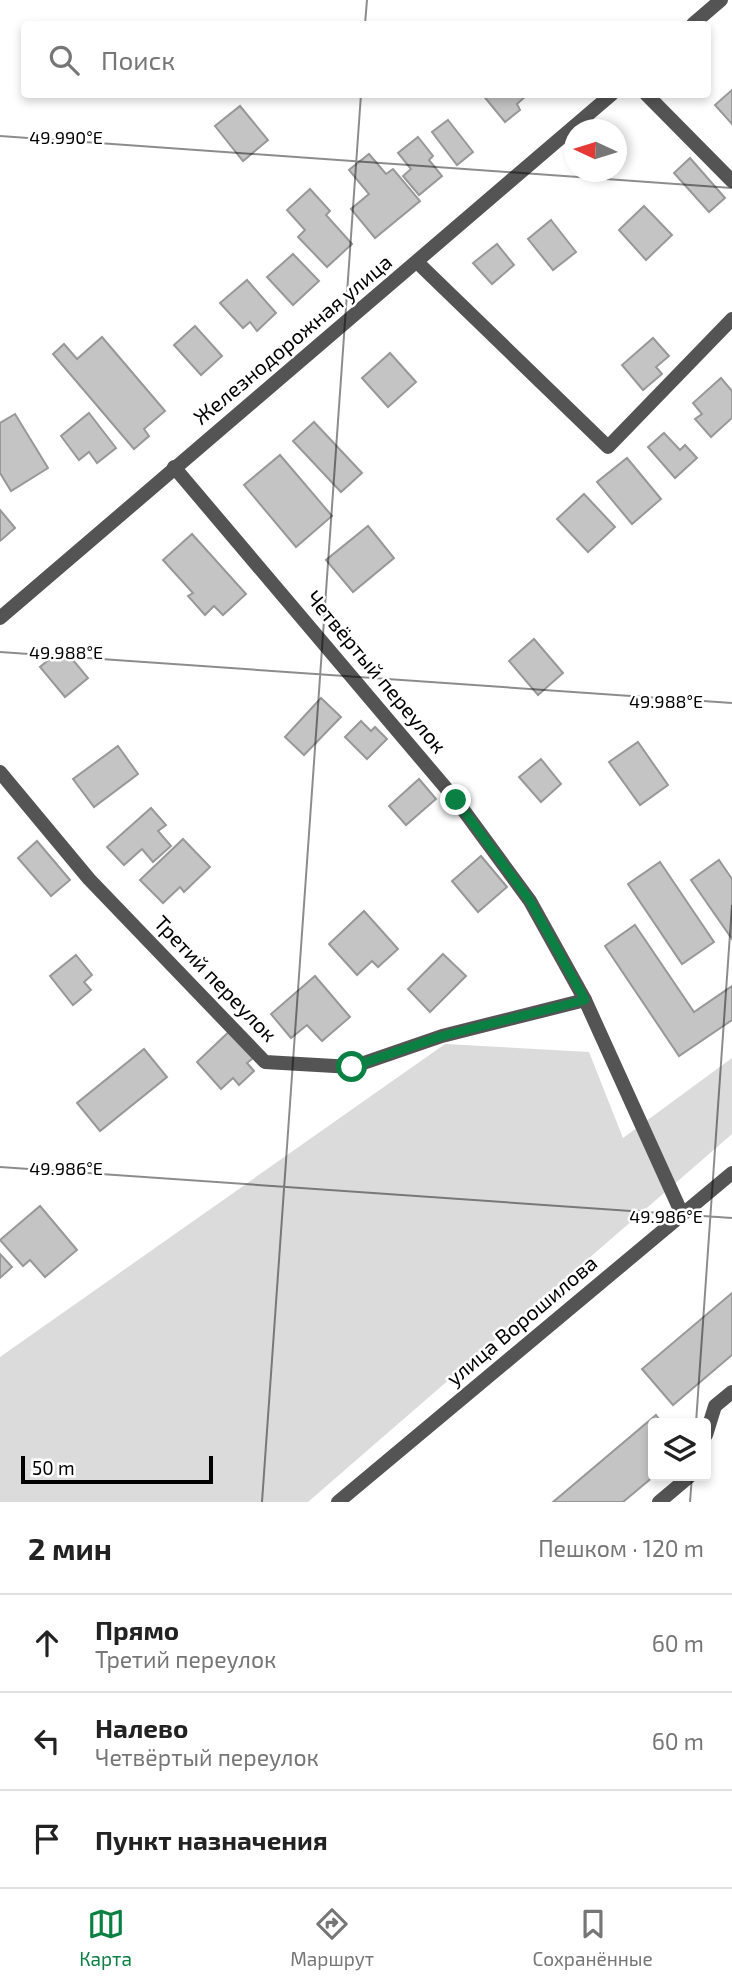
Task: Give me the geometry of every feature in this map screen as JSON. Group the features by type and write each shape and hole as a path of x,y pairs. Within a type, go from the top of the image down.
{"street":[{"path":"696,21 720,0"},
{"name":"Железнодорожная улица","path":"0,618 174,467 418,263 607,98"},
{"path":"650,98 732,181"},
{"path":"418,263 608,447 732,319"},
{"name":"Четвёртый переулок","path":"174,467 456,800 530,901 585,1000 682,1214"},
{"name":"Третий переулок","path":"0,772 89,879 265,1062 352,1067 442,1036 585,1000"},
{"name":"улица Ворошилова","path":"338,1502 732,1172"},
{"path":"711,1419 715,1406 732,1392"},
{"path":"659,1502 684,1481"}],"shaded area":[{"path":"445,1044 589,1052 623,1138 732,1058 732,1134 308,1502 0,1502 0,1357"}],"building":[{"path":"732,90 732,124 715,105"},
{"path":"485,98 524,98 517,104 520,110 505,122"},
{"path":"240,106 268,140 243,161 215,126"},
{"path":"448,120 473,152 457,165 432,132"},
{"path":"418,137 433,156 429,160 442,176 419,195 403,176 411,169 398,153"},
{"path":"369,154 386,174 393,169 420,201 375,238 351,209 369,194 349,170"},
{"path":"690,158 725,198 709,212 674,173"},
{"path":"310,189 330,211 326,215 352,244 327,267 298,237 305,230 287,210"},
{"path":"644,206 672,235 646,260 619,230"},
{"path":"551,220 576,252 553,270 528,239"},
{"path":"497,244 514,265 492,284 473,263"},
{"path":"293,254 319,281 293,305 267,277"},
{"path":"247,280 276,313 257,331 250,322 243,328 220,303"},
{"path":"195,326 222,356 201,375 174,345"},
{"path":"102,337 165,411 144,429 149,436 134,449 53,354 64,344 77,359"},
{"path":"653,338 669,356 656,367 662,374 643,390 622,365"},
{"path":"390,353 416,382 388,407 362,378"},
{"path":"721,378 732,391 732,418 711,437 695,419 702,414 693,403"},
{"path":"89,413 116,448 97,463 89,452 79,460 61,436"},
{"path":"15,414 48,468 11,491 0,473 0,423"},
{"path":"314,422 362,473 341,492 293,441"},
{"path":"664,433 680,450 685,445 697,458 675,478 648,447"},
{"path":"280,455 332,516 296,547 244,485"},
{"path":"627,458 661,499 632,524 597,482"},
{"path":"584,494 615,527 588,552 557,519"},
{"path":"0,510 15,528 0,541"},
{"path":"368,526 394,558 353,592 326,560"},
{"path":"192,534 246,594 223,615 214,606 205,615 188,596 193,593 163,560"},
{"path":"534,639 563,673 538,695 509,661"},
{"path":"63,648 88,678 65,697 40,667"},
{"path":"321,698 341,717 304,755 285,737"},
{"path":"361,721 371,731 375,727 387,739 367,759 345,737"},
{"path":"638,742 668,785 640,805 609,762"},
{"path":"118,746 138,774 94,807 73,779"},
{"path":"541,759 561,784 541,802 519,777"},
{"path":"419,779 436,799 406,825 389,806"},
{"path":"151,808 166,825 158,831 171,846 153,862 142,849 124,865 107,847"},
{"path":"183,839 210,867 184,892 180,887 163,903 140,880"},
{"path":"37,841 70,880 51,896 18,858"},
{"path":"481,856 507,887 478,912 452,881"},
{"path":"719,860 732,879 732,939 691,880"},
{"path":"660,862 714,942 682,964 628,884"},
{"path":"364,911 398,949 378,967 372,961 357,975 329,944"},
{"path":"635,925 694,1012 732,986 732,1020 679,1056 605,946"},
{"path":"443,954 466,976 430,1012 408,989"},
{"path":"76,955 92,975 84,982 91,990 73,1005 50,976"},
{"path":"315,976 350,1017 322,1041 307,1025 291,1038 271,1014"},
{"path":"235,1026 259,1053 247,1063 254,1071 239,1085 233,1078 221,1089 197,1062"},
{"path":"144,1049 167,1077 100,1131 77,1103"},
{"path":"40,1206 77,1250 45,1277 30,1260 23,1266 0,1240"},
{"path":"0,1254 12,1267 0,1278"},
{"path":"732,1293 732,1355 673,1405 642,1369"},
{"path":"648,1422 648,1481 623,1502 553,1502"}],"route":[{"path":"352,1067 442,1036 585,1000 530,901 456,800"}]}
